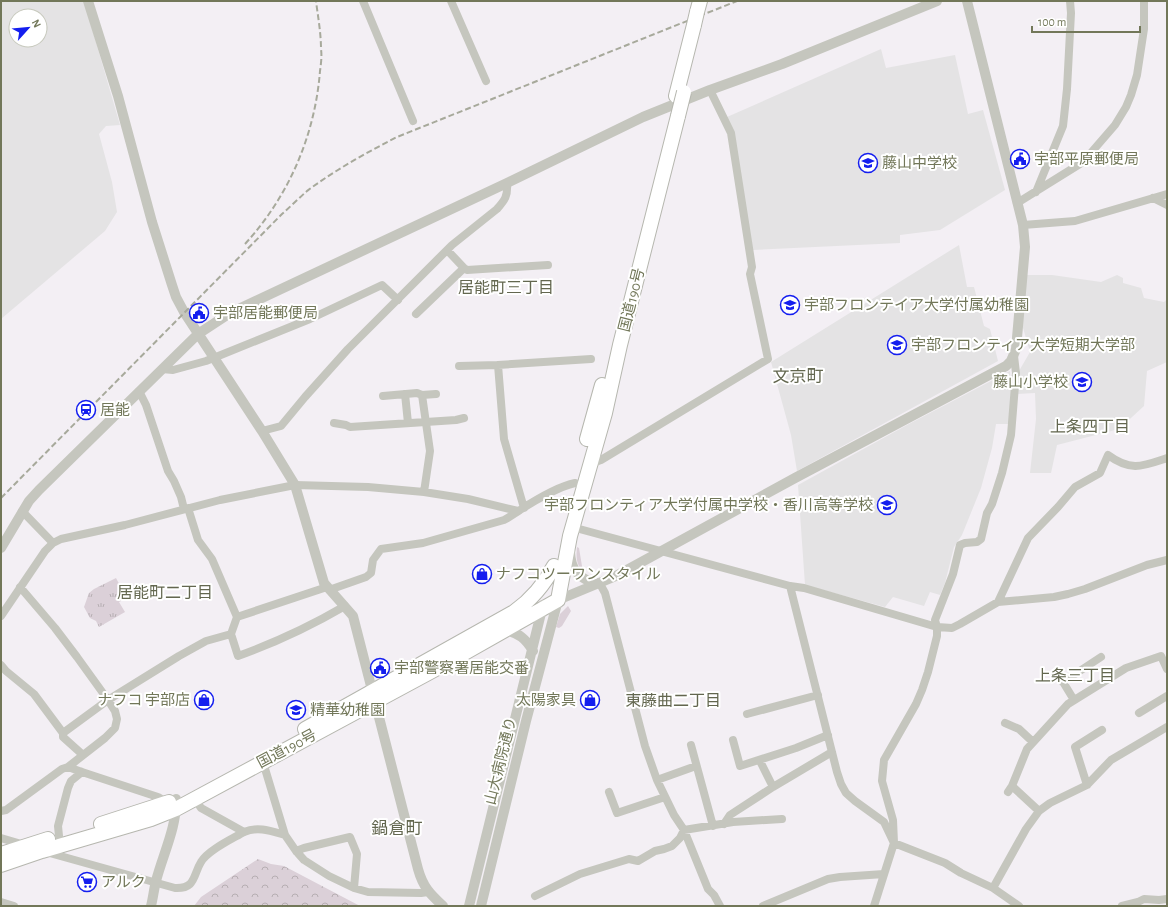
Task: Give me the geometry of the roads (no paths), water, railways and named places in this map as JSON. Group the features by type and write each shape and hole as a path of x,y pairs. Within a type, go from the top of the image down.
{"highway":[{"name":"国道190号","path":"442,653 456,649 558,600 571,531 589,464 605,413 674,118 701,12"},
{"name":"国道190号","path":"1,854 150,819 173,804 373,697 505,630 543,606 674,118"},
{"name":"国道190号","path":"1,865 32,847 59,836 173,804 194,800 263,762 373,697 454,645 524,606 541,587 554,566"}],"street":[{"path":"88,1 118,96 150,214 176,297 198,334 262,431 295,485 324,583 353,616 418,869 423,884 428,892 443,906"},
{"path":"363,1 413,121"},
{"path":"451,1 486,81"},
{"path":"1,548 22,511 39,490 198,334 230,313 507,183 642,117 782,64 937,1"},
{"path":"558,600 616,576 661,550 1002,368 1011,361 1016,349 1025,247 1023,225 967,1"},
{"path":"1036,192 1063,126 1067,89 1071,14 1070,1"},
{"path":"1018,203 1083,162 1115,125 1132,95 1137,75 1144,29 1144,1"},
{"path":"589,464 601,460 768,359 750,274 752,267 731,134 710,90"},
{"path":"262,431 282,426 305,397 348,349 448,251 452,245 503,203 507,193 507,183"},
{"path":"1023,225 1075,220 1167,194"},
{"path":"1153,198 1167,205"},
{"path":"448,251 467,270 548,265"},
{"path":"416,314 464,268"},
{"path":"162,369 172,370 189,366 214,357 310,319 382,285 398,300"},
{"path":"874,906 894,843 893,820 882,781 884,760 916,704 922,690 937,636 935,620 953,574 960,545 977,542 980,539 987,513 992,504 1002,473 1014,415 1016,373 1014,356"},
{"path":"459,366 591,359"},
{"path":"498,365 504,439 521,509"},
{"path":"139,391 146,405 168,471 181,497 198,540 212,559 237,617 231,634 238,656 288,637 317,623 345,606"},
{"path":"383,396 417,393 422,395 436,394"},
{"path":"405,394 408,423"},
{"path":"422,395 430,451 424,492"},
{"path":"334,423 350,427 456,420 464,418"},
{"path":"998,602 1028,538 1075,487 1100,473 1108,455 1115,460 1130,465 1142,466 1167,458"},
{"path":"237,617 366,577 371,573 373,560 381,549 423,543 504,520 514,516 521,509 567,485 575,483"},
{"path":"1,616 45,551 53,543 61,539 125,525 234,497 295,485 368,487 424,492 521,509"},
{"path":"22,511 53,543"},
{"path":"720,906 714,895 708,889 684,830 674,815 657,780 645,746 605,593 597,583 582,578 572,567 571,531 661,550 790,586 804,588 937,627 952,628 998,602 1054,597 1068,594 1147,565 1167,560"},
{"path":"790,586 832,752 841,784 846,794 884,822 894,843 936,859 993,888 1019,906"},
{"path":"1,811 6,810 62,769 68,767 84,755 115,728 117,719 115,711 108,700 58,632 20,587"},
{"name":"山大病院通り","path":"481,906 526,721 558,600"},
{"name":"山大病院通り","path":"469,906 543,606"},
{"path":"505,630 520,635 527,641 533,651"},
{"path":"63,733 108,700 194,647 206,641 231,634"},
{"path":"1039,811 1010,789 1027,749 1033,742 1068,704 1126,668 1161,656 1167,669"},
{"path":"1074,700 1060,680 1101,657"},
{"path":"1,665 6,671 34,694 63,733 63,737 84,755"},
{"path":"747,714 818,696"},
{"path":"1140,713 1167,696"},
{"path":"1005,723 1019,729 1033,742"},
{"path":"993,888 1026,829 1039,811 1050,803 1087,785 1111,760 1167,726"},
{"path":"1087,785 1075,747 1102,730"},
{"path":"733,740 740,766 828,735"},
{"path":"691,745 713,826"},
{"path":"724,824 730,815 773,787 832,752"},
{"path":"760,760 773,787"},
{"path":"263,762 285,835 304,860 328,876 354,888 368,892 428,892"},
{"path":"657,780 696,766"},
{"path":"68,767 158,796 173,804 170,838 156,882 151,906"},
{"path":"59,836 58,826 68,788 72,781 82,772"},
{"path":"610,792 617,813 665,797"},
{"path":"194,800 201,808 244,832"},
{"path":"684,830 724,824 782,819"},
{"path":"1,838 175,888 182,888 191,883 195,878 201,862 206,856 244,832 250,829 258,828 285,835"},
{"path":"535,896 580,874 629,859 638,861 655,851 672,846 680,838 684,830"},
{"path":"296,851 350,837 357,854 354,888"},
{"path":"1,844 1,849"},
{"path":"763,906 828,879 840,876 884,874"},
{"path":"1122,906 1139,904 1144,898 1159,900 1167,899"},
{"path":"1,902 14,906"}],"railway":[{"path":"245,244 275,206 287,185 306,141 317,95 321,60 316,1"},
{"path":"1,498 282,214 307,191 329,176 397,137 737,1"}],"place":[{"name":"宇部平原郵便局","path":"1020,159"},
{"name":"藤山中学校","path":"868,163"},
{"name":"宇部フロンテイア大学付属幼稚園","path":"790,305"},
{"name":"宇部居能郵便局","path":"199,313"},
{"name":"宇部フロンティア大学短期大学部","path":"897,345"},
{"name":"藤山小学校","path":"1082,382"},
{"name":"居能","path":"86,410"},
{"name":"宇部フロンティア大学付属中学校・香川高等学校","path":"887,505"},
{"name":"ナフコツーワンスタイル","path":"482,574"},
{"name":"宇部警察署居能交番","path":"380,668"},
{"name":"ナフコ 宇部店","path":"204,700"},
{"name":"太陽家具","path":"590,700"},
{"name":"精華幼稚園","path":"296,710"},
{"name":"アルク","path":"87,882"}],"district":[{"name":"居能町三丁目","path":"506,288"},
{"name":"文京町","path":"798,376"},
{"name":"上条四丁目","path":"1090,427"},
{"name":"居能町二丁目","path":"165,593"},
{"name":"上条三丁目","path":"1075,676"},
{"name":"東藤曲二丁目","path":"673,701"},
{"name":"鍋倉町","path":"397,828"}]}
